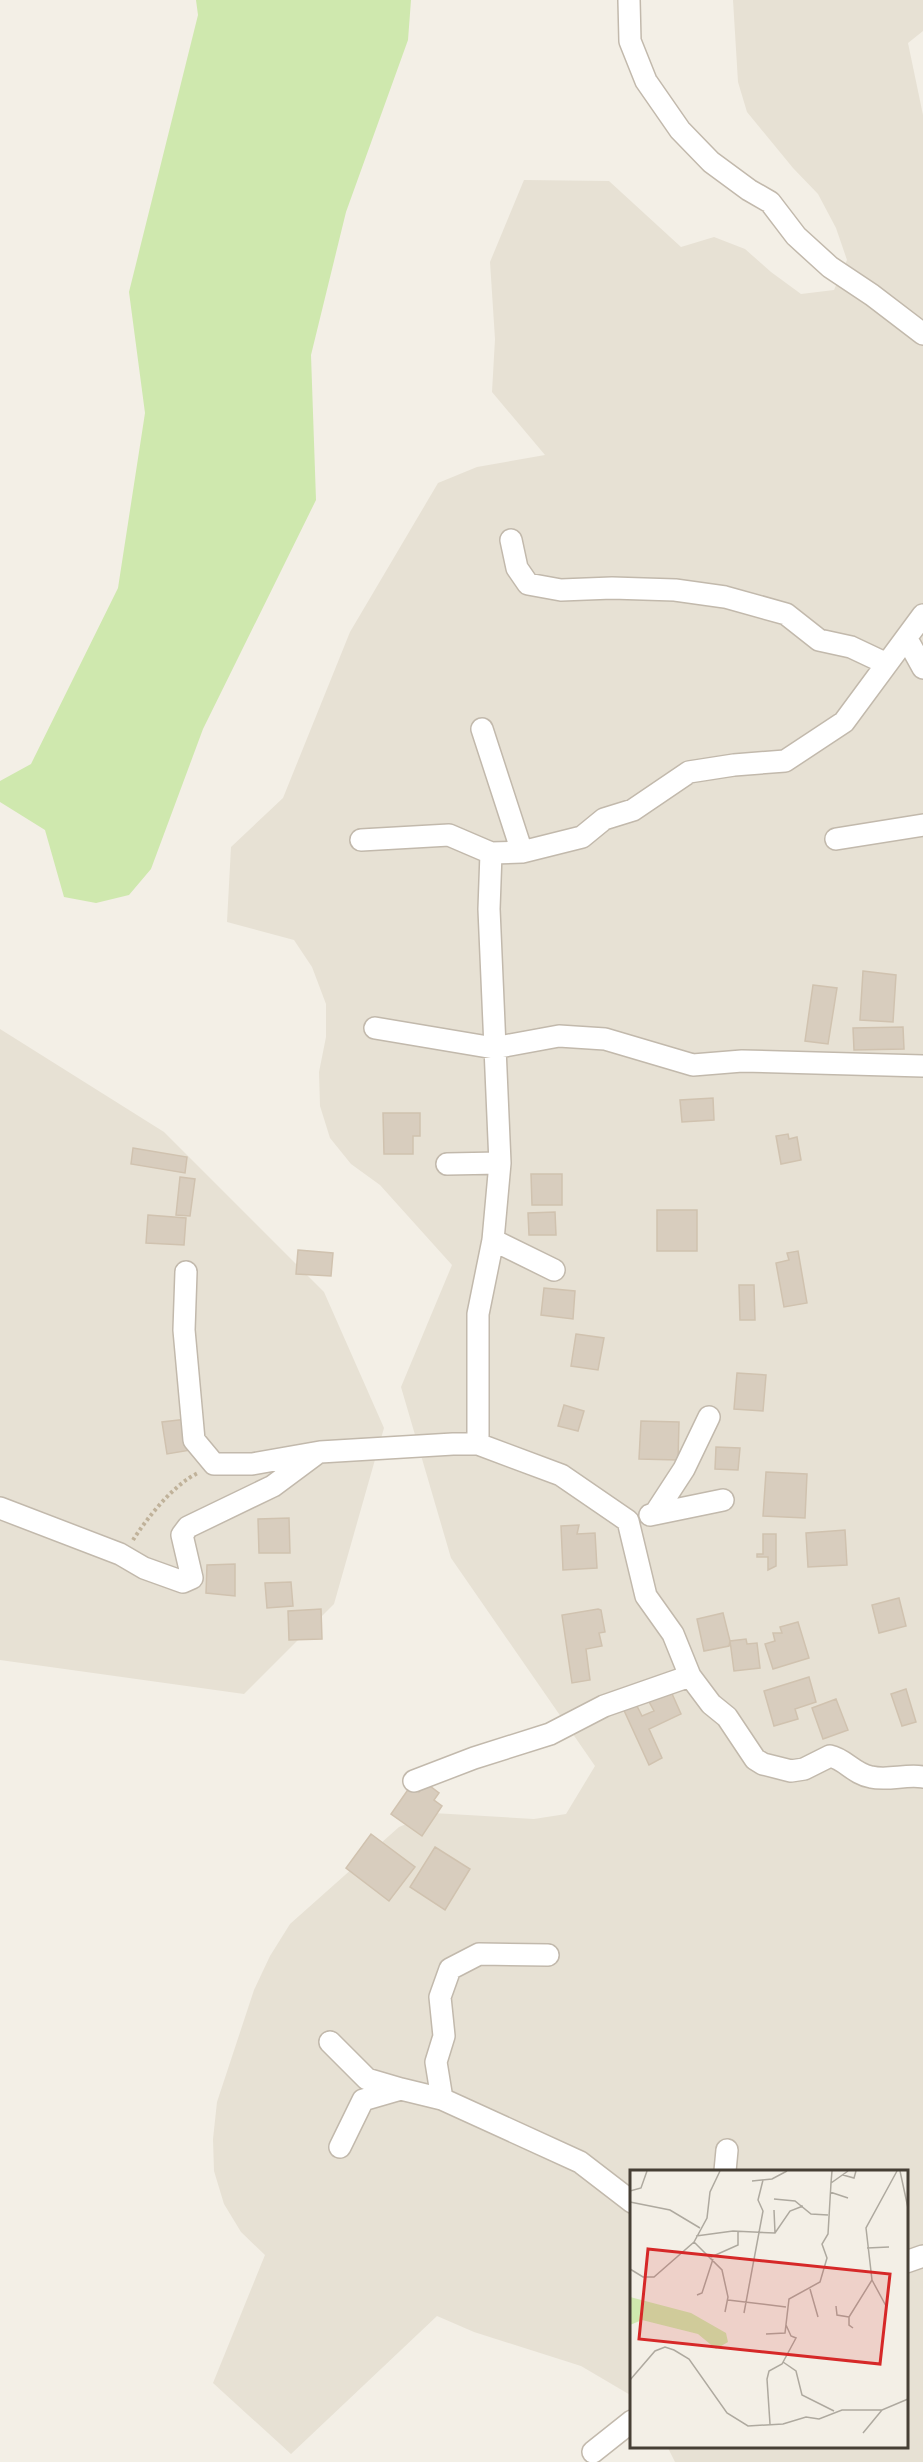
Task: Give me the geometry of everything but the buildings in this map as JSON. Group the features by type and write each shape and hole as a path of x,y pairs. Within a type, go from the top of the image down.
{"street":[{"path":"629,0 630,41 645,81 680,130 711,162 749,190 770,202 796,236 830,267 872,295 923,334"},
{"path":"511,540 517,568 528,584 561,590 612,588 675,590 725,597 786,614 819,640 850,647 887,664"},
{"path":"361,840 449,835 491,853 522,852 582,837 604,819 633,810 689,772 784,761 844,722 923,615"},
{"path":"907,639 923,668"},
{"path":"482,729 522,852"},
{"path":"836,839 923,825"},
{"path":"478,1444 478,1314 493,1240 500,1163 489,909 491,853"},
{"path":"375,1028 494,1048 559,1036 605,1039 693,1065 742,1061 923,1066"},
{"path":"447,1164 500,1163"},
{"path":"493,1240 554,1270"},
{"path":"186,1272 184,1330 194,1440 214,1464 252,1464 320,1452 478,1444 561,1475 628,1521 646,1596 673,1634 690,1676 711,1704 727,1717 755,1759 763,1764 790,1771 804,1769 830,1756 837,1758 856,1773 873,1778 923,1778"},
{"path":"656,1512 684,1469 709,1417"},
{"path":"0,1508 120,1554 144,1568 183,1582 192,1578 182,1535 188,1527 273,1486 320,1452"},
{"path":"632,1534 642,1517 656,1512 723,1500"},
{"path":"414,1781 474,1758 550,1734 604,1706 690,1676"},
{"path":"442,2099 436,2062 444,2036 440,1996 450,1969 479,1954 548,1955"},
{"path":"330,2042 367,2079 442,2099 580,2162 630,2200"},
{"path":"340,2147 363,2100 401,2089"},
{"path":"725,2170 727,2150"},
{"path":"908,2261 923,2256"},
{"path":"593,2452 630,2423"}],"path":[{"path":"120,1554 183,1480 199,1473 211,1461"}],"shaded area":[{"path":"733,0 923,0 923,31 908,43 923,115 923,2462 675,2462 668,2447 908,2447 908,2170 630,2170 630,2395 581,2366 474,2332 437,2316 291,2454 213,2383 265,2255 241,2232 224,2204 214,2171 213,2139 217,2102 254,1990 270,1956 290,1924 399,1827 433,1813 534,1819 566,1814 595,1766 451,1558 401,1387 452,1265 380,1185 351,1164 330,1138 320,1106 319,1072 326,1037 326,1004 312,967 294,940 227,922 231,847 283,798 350,632 438,483 477,467 545,455 492,392 495,339 490,262 524,180 609,181 681,247 714,237 745,249 801,294 834,290 847,260 836,228 818,194 793,168 747,112 738,82"},
{"path":"0,1029 164,1132 324,1292 384,1428 334,1604 244,1694 0,1660"}],"green space":[{"path":"196,0 411,0 408,40 346,212 311,355 316,500 203,729 151,869 129,895 96,903 64,897 45,830 0,802 0,781 31,764 118,588 145,413 129,292 198,15"}]}
